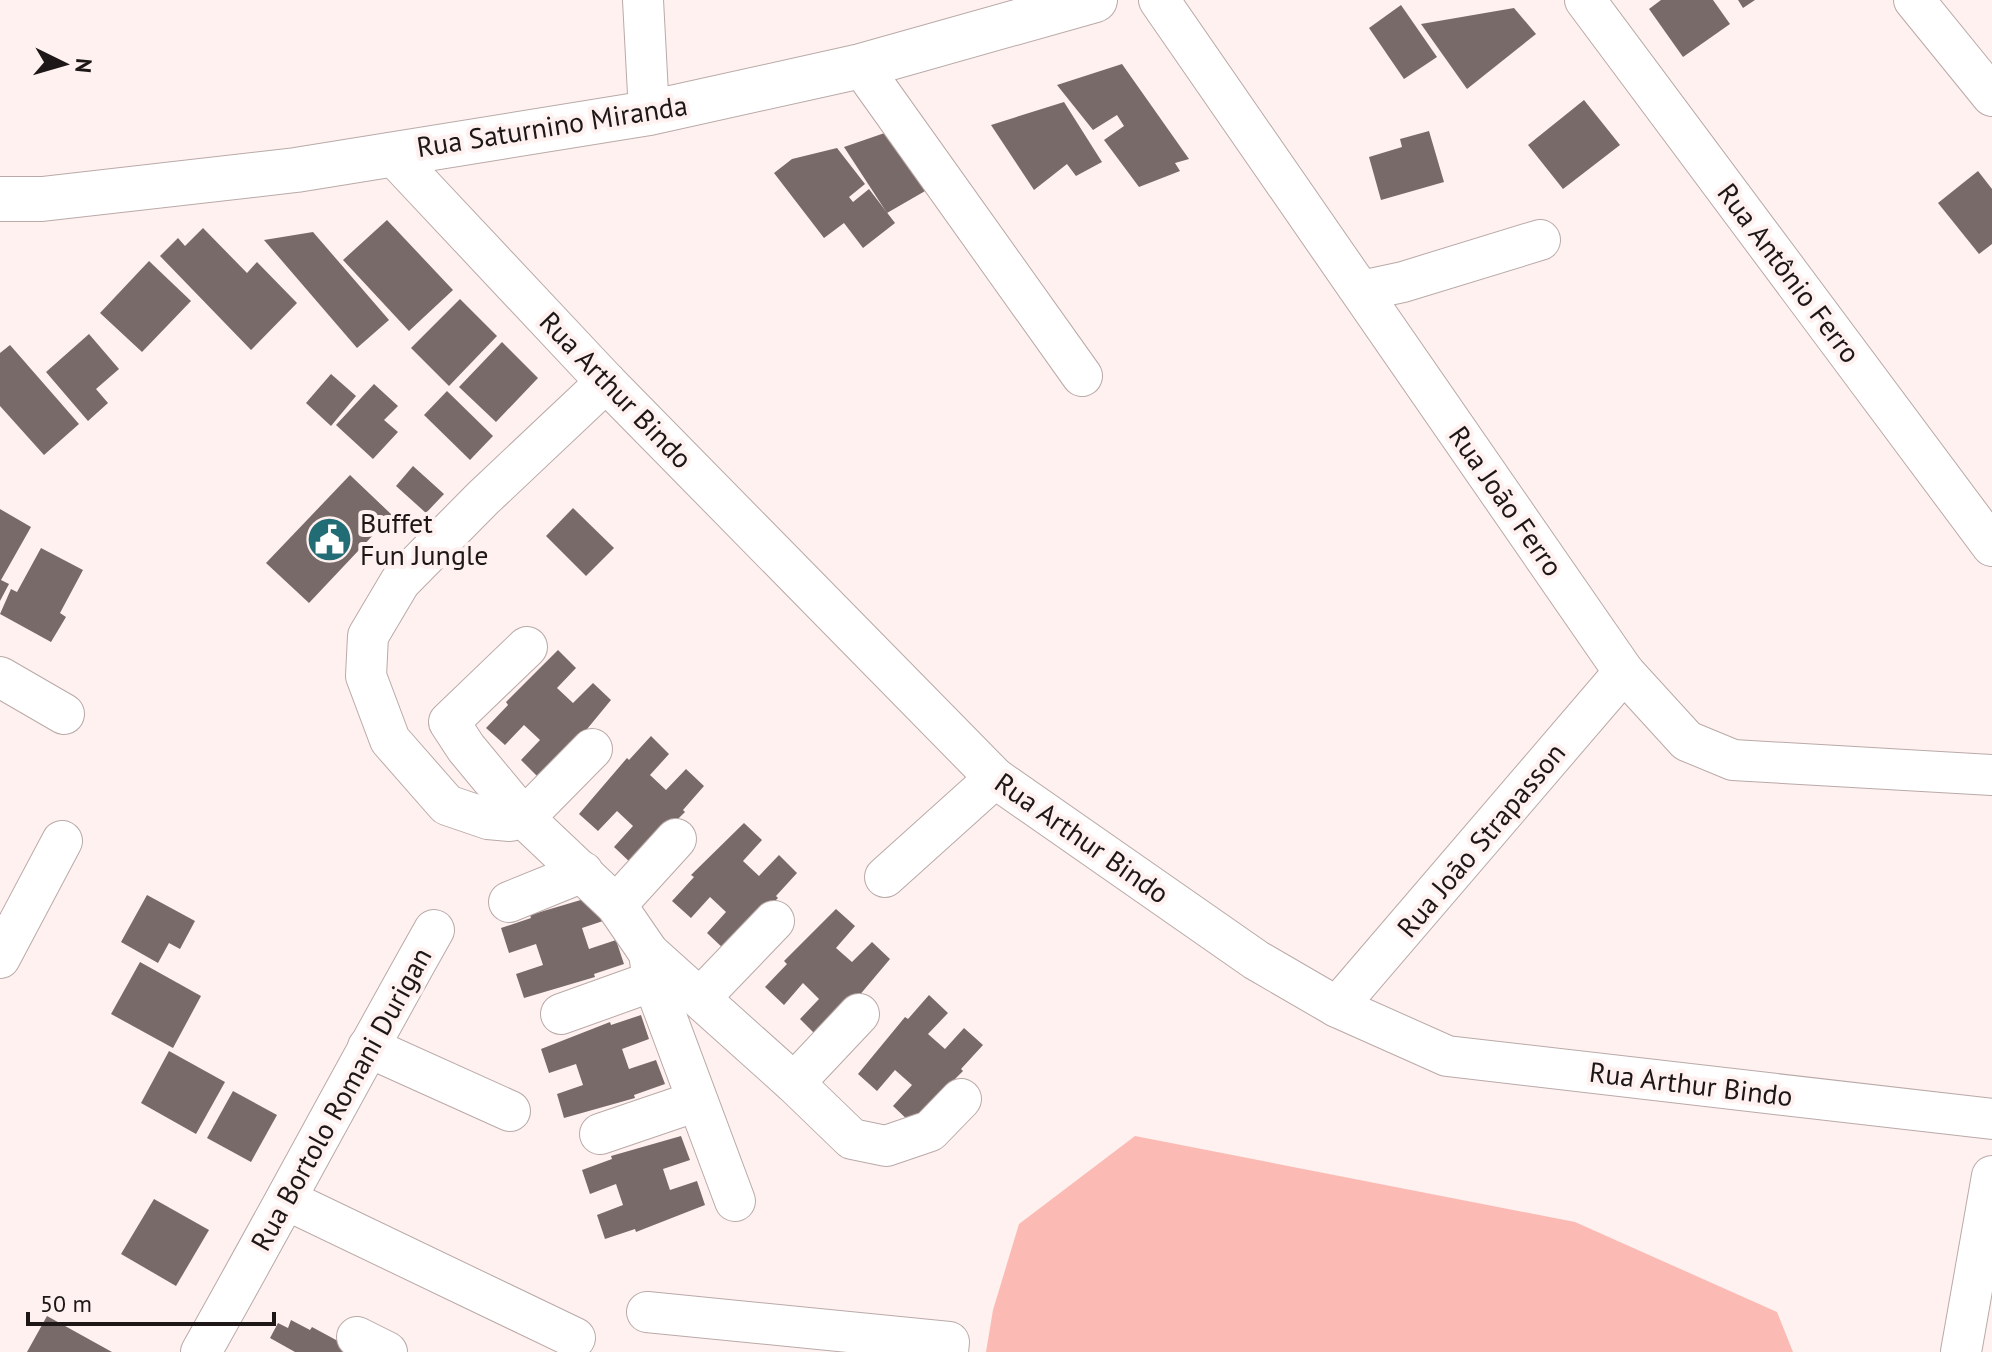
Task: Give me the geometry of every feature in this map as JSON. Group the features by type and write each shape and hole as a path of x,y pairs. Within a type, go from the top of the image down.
{"main road":[{"name":"Rua Saturnino Miranda","path":"0,199 42,199 266,173 649,113 861,66 1024,9 1095,0"}],"street":[{"path":"643,0 649,113"},
{"name":"Rua João Ferro","path":"1159,0 1624,672 1687,741 1733,760 1992,775"},
{"name":"Rua Antônio Ferro","path":"1585,0 1992,546"},
{"path":"1914,0 1992,96"},
{"path":"861,66 1082,376"},
{"name":"Rua Arthur Bindo","path":"391,153 606,382 995,778 1256,960 1337,1007 1447,1056 1992,1119"},
{"path":"1361,291 1403,282 1540,240"},
{"path":"592,749 524,818 510,821 488,819 447,805 390,740 366,676 368,636 400,582 483,498 606,382"},
{"path":"527,647 449,722 466,748 524,818 616,905 651,967 735,1201"},
{"name":"Rua João Strapasson","path":"1337,1007 1624,672"},
{"path":"0,677 64,714"},
{"path":"885,877 995,778"},
{"path":"616,905 676,839"},
{"path":"0,958 62,841"},
{"path":"509,902 583,872"},
{"path":"700,998 774,921"},
{"name":"Rua Bortolo Romani Durigan","path":"201,1352 434,930"},
{"path":"651,967 700,998 852,1139 886,1146 930,1131 961,1099"},
{"path":"561,1014 651,967"},
{"path":"794,1083 859,1014"},
{"path":"368,1047 510,1111"},
{"path":"600,1134 697,1101"},
{"path":"1961,1352 1992,1176"},
{"path":"287,1200 575,1338"},
{"path":"647,1312 949,1342 948,1352"}],"shaded area":[{"path":"1135,1136 1575,1222 1777,1312 1793,1352 986,1352 993,1310 1019,1224"}],"building":[{"path":"1661,0 1713,0 1730,24 1683,57 1649,9"},
{"path":"1738,0 1755,0 1743,8"},
{"path":"1401,5 1437,57 1404,79 1369,28"},
{"path":"1514,8 1536,34 1467,89 1421,24"},
{"path":"1122,64 1189,159 1175,163 1180,171 1139,187 1104,140 1124,126 1117,115 1093,130 1057,85"},
{"path":"1584,100 1620,145 1563,189 1528,145"},
{"path":"1064,102 1102,162 1076,176 1067,164 1034,190 991,125"},
{"path":"902,127 939,183 887,213 844,147"},
{"path":"1429,131 1444,182 1381,200 1369,157 1402,147 1400,139"},
{"path":"837,148 865,184 849,197 853,202 869,189 895,223 863,248 844,223 824,238 774,173 792,159"},
{"path":"1978,171 1992,189 1992,244 1979,254 1938,203"},
{"path":"387,220 453,290 409,331 343,260"},
{"path":"203,228 247,273 257,262 297,303 251,350 160,256 178,238 185,246"},
{"path":"313,232 389,320 357,348 264,240"},
{"path":"149,261 191,301 142,352 100,313"},
{"path":"460,299 497,336 449,386 411,348"},
{"path":"89,334 119,369 96,389 108,403 88,421 46,372"},
{"path":"502,342 538,378 496,422 459,387"},
{"path":"10,345 79,424 44,455 0,406 0,353"},
{"path":"331,374 356,396 331,426 306,403"},
{"path":"374,384 398,406 384,420 398,432 373,459 336,425"},
{"path":"447,391 493,436 470,460 424,415"},
{"path":"413,466 444,494 426,513 396,486"},
{"name":"Buffet Fun Jungle","path":"350,475 392,515 309,603 266,563"},
{"path":"573,508 614,548 586,576 546,536"},
{"path":"0,509 31,527 1,580 9,584 0,601"},
{"path":"41,548 83,570 60,613 66,617 51,642 0,614 11,589 17,592"},
{"path":"558,650 576,668 557,688 573,703 593,683 611,700 564,757 539,778 521,760 540,740 524,725 505,745 486,728 508,705 506,702"},
{"path":"651,736 669,754 650,775 666,790 686,769 704,786 683,810 685,812 632,864 614,847 633,826 617,811 598,831 579,814 627,758 629,760"},
{"path":"744,823 762,840 743,861 759,876 779,855 797,873 776,896 778,898 725,950 707,933 726,912 710,897 691,918 672,901 694,877 691,875"},
{"path":"601,894 609,919 582,928 589,949 616,940 624,964 594,974 595,977 524,998 516,974 543,965 536,944 509,953 501,928 531,918 530,915"},
{"path":"147,895 195,921 180,949 169,943 158,963 121,942"},
{"path":"836,909 855,926 836,948 852,962 872,942 890,959 842,1016 818,1037 800,1019 819,999 803,983 784,1005 765,987 787,964 784,961"},
{"path":"140,962 201,996 173,1048 111,1014"},
{"path":"929,995 948,1013 928,1034 945,1049 964,1028 983,1045 961,1069 963,1071 911,1123 893,1106 912,1085 895,1070 877,1091 858,1074 905,1017 908,1019"},
{"path":"641,1015 649,1039 622,1049 629,1069 656,1060 665,1084 634,1095 635,1098 564,1118 557,1094 583,1085 576,1064 549,1073 541,1049 610,1022 611,1025"},
{"path":"169,1051 225,1082 196,1134 141,1103"},
{"path":"233,1091 277,1115 251,1162 207,1138"},
{"path":"681,1136 690,1160 663,1169 670,1190 697,1181 705,1205 636,1232 635,1229 605,1239 597,1215 623,1205 616,1184 590,1194 582,1170 612,1159 611,1156"},
{"path":"154,1199 209,1230 176,1286 121,1254"},
{"path":"47,1316 112,1352 27,1352"},
{"path":"291,1320 310,1330 312,1327 349,1347 352,1352 295,1352 270,1338 278,1323 288,1328"}],"place":[{"name":"Buffet Fun Jungle","path":"329,539"}]}
